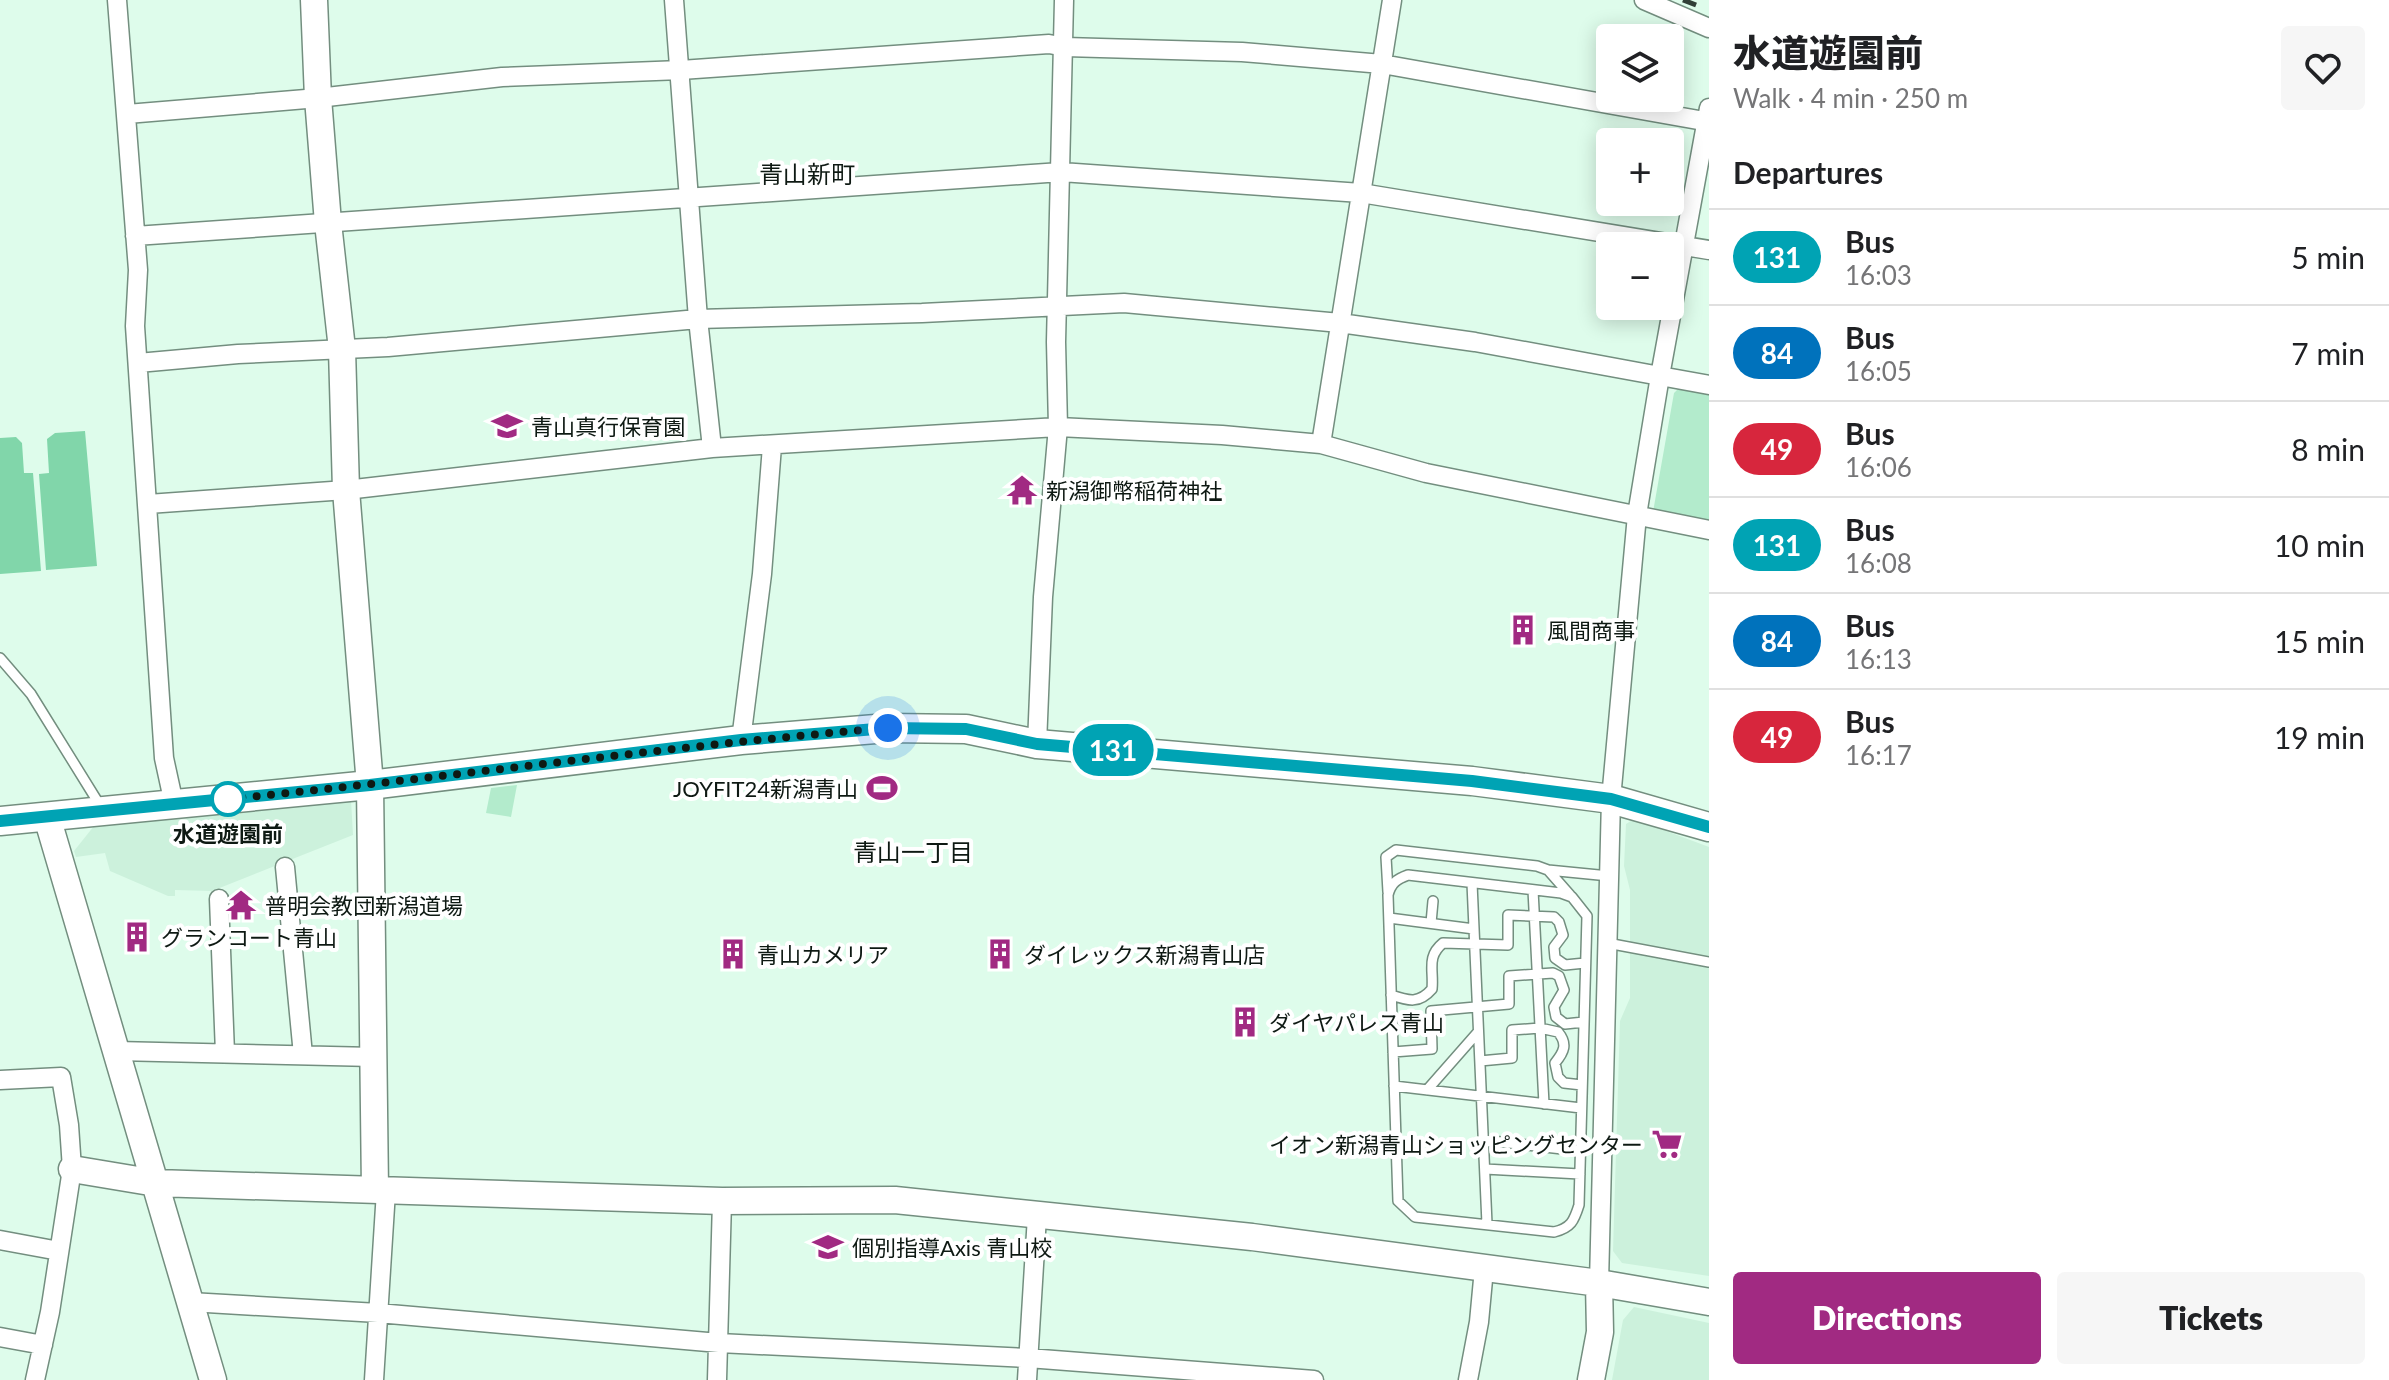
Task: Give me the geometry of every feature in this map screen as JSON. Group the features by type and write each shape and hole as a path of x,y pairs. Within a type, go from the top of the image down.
{"main road":[{"path":"0,821 370,785 741,740 888,728 966,729 1037,744 1472,781 1611,799 1709,827"}],"street":[{"path":"117,0 138,270 135,326 164,758 174,804"},
{"path":"314,0 328,223 342,349 346,490 370,785 374,1057 381,1190 374,1380"},
{"path":"674,0 698,319 712,448"},
{"path":"1037,744 1043,597 1058,427 1064,0"},
{"path":"1321,444 1392,0"},
{"path":"1644,0 1709,28"},
{"path":"127,114 318,98 502,77 681,70 1049,44 1242,52 1382,64 1708,117 1684,235"},
{"path":"135,236 1061,172 1361,193 1602,232"},
{"path":"1684,245 1709,250"},
{"path":"138,363 698,319 922,313 1124,303 1340,323 1475,342 1709,385"},
{"path":"1591,1380 1600,1332 1611,799 1637,515 1669,320"},
{"path":"148,504 346,490 712,448 1058,427 1222,435 1321,444 1426,473 1709,530"},
{"path":"741,740 762,574 772,446"},
{"path":"47,817 213,1380"},
{"path":"285,867 303,1055"},
{"path":"219,899 225,1053"},
{"path":"116,1051 374,1057"},
{"path":"0,1080 61,1077 69,1125 72,1169 35,1380"},
{"path":"72,1169 156,1183 722,1201 895,1200 1252,1237 1599,1283 1709,1302"},
{"path":"717,1380 722,1201"},
{"path":"1027,1380 1037,1216"},
{"path":"0,1240 59,1251"},
{"path":"1468,1380 1479,1322 1484,1269"},
{"path":"190,1302 378,1313 719,1343 1028,1358 1314,1380"},
{"path":"0,1337 43,1345"}],"lane":[{"path":"0,658 31,694 104,812"},
{"path":"1548,870 1587,916 1579,1205 1574,1222 1566,1229 1554,1232 1415,1217 1398,1201 1386,857 1396,850 1609,876"},
{"path":"1388,895 1390,886 1398,878 1408,875 1561,893 1572,897"},
{"path":"1472,883 1487,1224"},
{"path":"1533,890 1544,1104"},
{"path":"1431,923 1433,901"},
{"path":"1391,995 1410,1001 1426,996 1432,989 1430,962 1433,953 1443,943 1508,945 1508,915 1554,917 1563,935 1554,947 1559,963 1585,963"},
{"path":"1389,918 1474,929"},
{"path":"1607,943 1709,962"},
{"path":"1393,1052 1432,1049 1431,1011 1509,1004 1509,976 1553,973 1559,976 1563,985 1554,1007 1559,1021 1565,1024 1584,1022"},
{"path":"1480,1061 1512,1058 1512,1030 1540,1028 1558,1032 1564,1049 1555,1063 1558,1077 1564,1083 1582,1085"},
{"path":"1427,1090 1478,1032"},
{"path":"1394,1086 1581,1108"},
{"path":"1483,1140 1580,1151"},
{"path":"1485,1169 1580,1174"}],"shaded area":[{"path":"1679,388 1709,394 1709,523 1653,512 1674,393"},
{"path":"85,431 97,566 46,570 39,474 49,473 47,439 55,433"},
{"path":"16,437 22,443 24,473 33,473 41,571 0,574 0,438"},
{"path":"517,785 511,817 486,813 491,788"},
{"path":"351,800 353,835 212,891 175,890 175,896 168,896 110,871 105,853 76,857 74,851 94,826"},
{"path":"1634,819 1709,847 1709,1276 1622,1263 1613,1251 1620,1021 1630,998 1630,890 1624,866 1626,824"},
{"path":"1634,1307 1709,1323 1709,1380 1612,1380 1623,1320"}],"railway":[{"path":"1683,0 1709,10"}],"bus line":[{"name":"131","path":"0,821 370,785 741,740 888,728 966,729 1037,744 1472,781 1611,799 1709,827"}],"place":[{"name":"青山真行保育園","path":"507,426"},
{"name":"新潟御幣稲荷神社","path":"1022,490"},
{"name":"風間商事","path":"1523,630"},
{"name":"JOYFIT24新潟青山","path":"882,788"},
{"name":"水道遊園前","path":"228,799"},
{"name":"普明会教団新潟道場","path":"241,905"},
{"name":"グランコート青山","path":"137,937"},
{"name":"青山カメリア","path":"733,954"},
{"name":"ダイレックス新潟青山店","path":"1000,954"},
{"name":"ダイヤパレス青山","path":"1245,1022"},
{"name":"イオン新潟青山ショッピングセンター","path":"1667,1144"},
{"name":"個別指導Axis 青山校","path":"828,1247"}],"district":[{"name":"青山新町","path":"807,173"},
{"name":"青山一丁目","path":"913,851"}],"route":[{"path":"228,799 741,740 888,728"}]}
